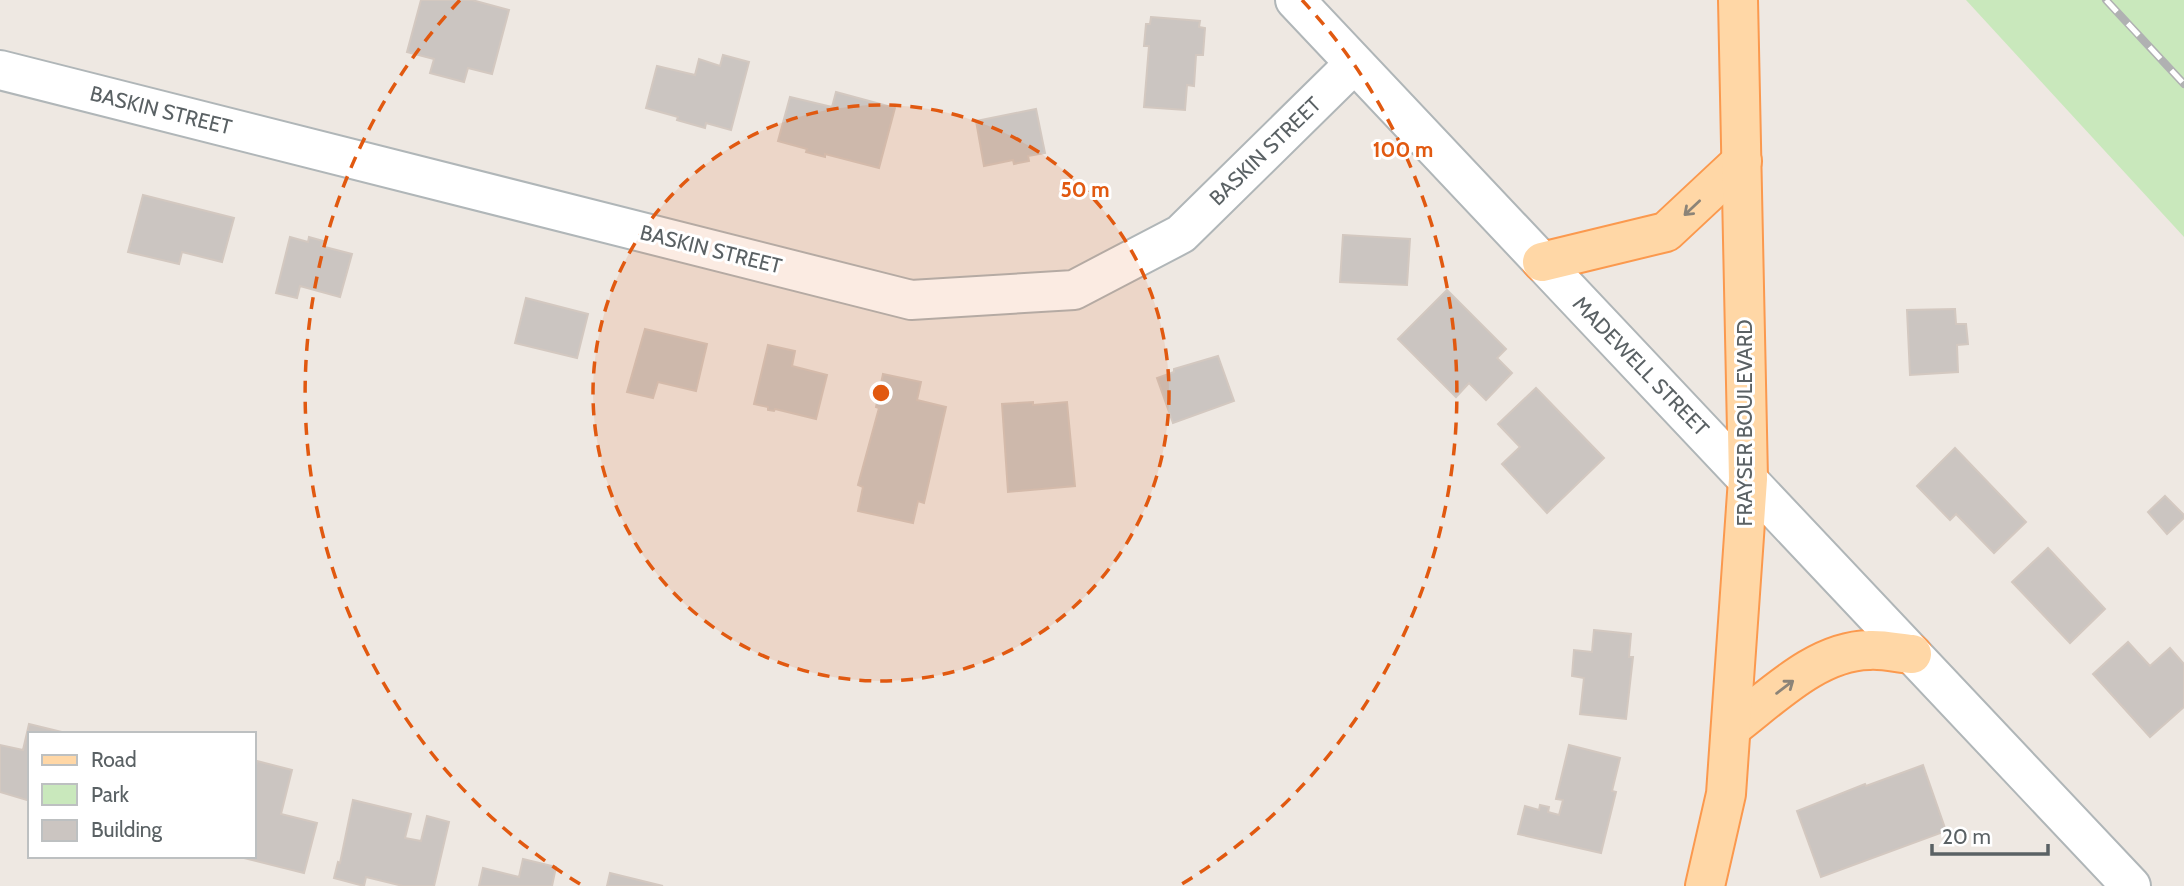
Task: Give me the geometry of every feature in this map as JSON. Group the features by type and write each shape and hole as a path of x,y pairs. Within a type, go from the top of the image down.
{"main road":[{"name":"FRAYSER BOULEVARD","path":"1706,886 1726,794 1748,479 1738,0"},
{"path":"1542,262 1666,232 1742,161"},
{"path":"1731,728 1802,674 1833,658 1868,650 1912,654"}],"street":[{"name":"MADEWELL STREET","path":"1295,0 2131,886"},
{"name":"BASKIN STREET","path":"0,70 911,300 1074,290 1181,234 1354,64"}],"green space":[{"path":"1966,0 2184,0 2184,237"}],"building":[{"path":"421,0 472,0 509,10 492,74 468,68 464,82 430,73 434,59 407,52"},
{"path":"1151,17 1200,21 1199,27 1205,28 1203,55 1196,55 1194,86 1187,85 1185,110 1144,107 1149,46 1144,46 1146,24 1150,24"},
{"path":"723,55 749,62 731,130 706,123 705,128 646,108 657,66 695,75 699,59 720,66"},
{"path":"836,92 895,108 879,168 825,154 825,157 806,152 807,149 778,141 790,97 832,107"},
{"path":"1036,109 1045,153 1028,156 1029,161 1014,164 1013,160 984,166 976,121"},
{"path":"143,195 234,218 222,262 182,252 179,264 128,252"},
{"path":"1343,235 1410,239 1407,285 1340,282"},
{"path":"290,237 308,242 309,237 323,241 321,246 352,254 340,297 300,286 297,298 276,293"},
{"path":"1447,290 1506,349 1497,358 1512,373 1486,400 1469,383 1456,397 1398,339"},
{"path":"526,298 588,314 577,358 515,343"},
{"path":"1955,309 1956,324 1966,324 1968,344 1957,345 1958,372 1910,375 1907,310"},
{"path":"645,329 707,344 696,391 658,382 653,398 627,392"},
{"path":"768,345 795,351 792,366 827,375 816,419 775,409 768,410 768,407 754,404"},
{"path":"1218,356 1234,401 1173,423 1157,378 1174,372 1174,369"},
{"path":"883,374 921,382 917,400 946,407 924,503 918,501 913,523 858,511 863,487 858,485 879,408 876,407"},
{"path":"1536,388 1604,458 1547,513 1502,464 1520,447 1498,424"},
{"path":"1033,402 1033,405 1067,402 1075,486 1008,492 1002,404"},
{"path":"1955,448 2026,522 1994,553 1956,514 1950,520 1917,486"},
{"path":"2165,496 2184,515 2167,534 2148,512"},
{"path":"2048,548 2105,609 2070,643 2012,582"},
{"path":"1594,630 1631,634 1629,657 1633,657 1626,719 1580,714 1584,678 1572,676 1574,650 1592,652"},
{"path":"2128,642 2150,666 2170,648 2184,664 2184,707 2150,737 2093,674"},
{"path":"29,724 62,732 28,732 28,800 0,792 0,745 23,750"},
{"path":"1569,745 1620,758 1612,791 1616,792 1601,853 1518,834 1525,806 1539,810 1540,805 1549,807 1548,812 1559,815 1563,800 1556,799"},
{"path":"257,761 292,770 281,814 317,823 304,873 244,858 256,858"},
{"path":"1923,765 1946,831 1821,877 1797,811"},
{"path":"353,800 411,814 405,838 421,841 427,816 449,822 434,886 403,886 366,877 364,886 334,878 338,862 340,863"},
{"path":"523,859 556,867 552,886 479,886 483,868 519,877"},
{"path":"610,873 663,886 607,886"}],"railway":[{"path":"2106,0 2184,84"}]}
